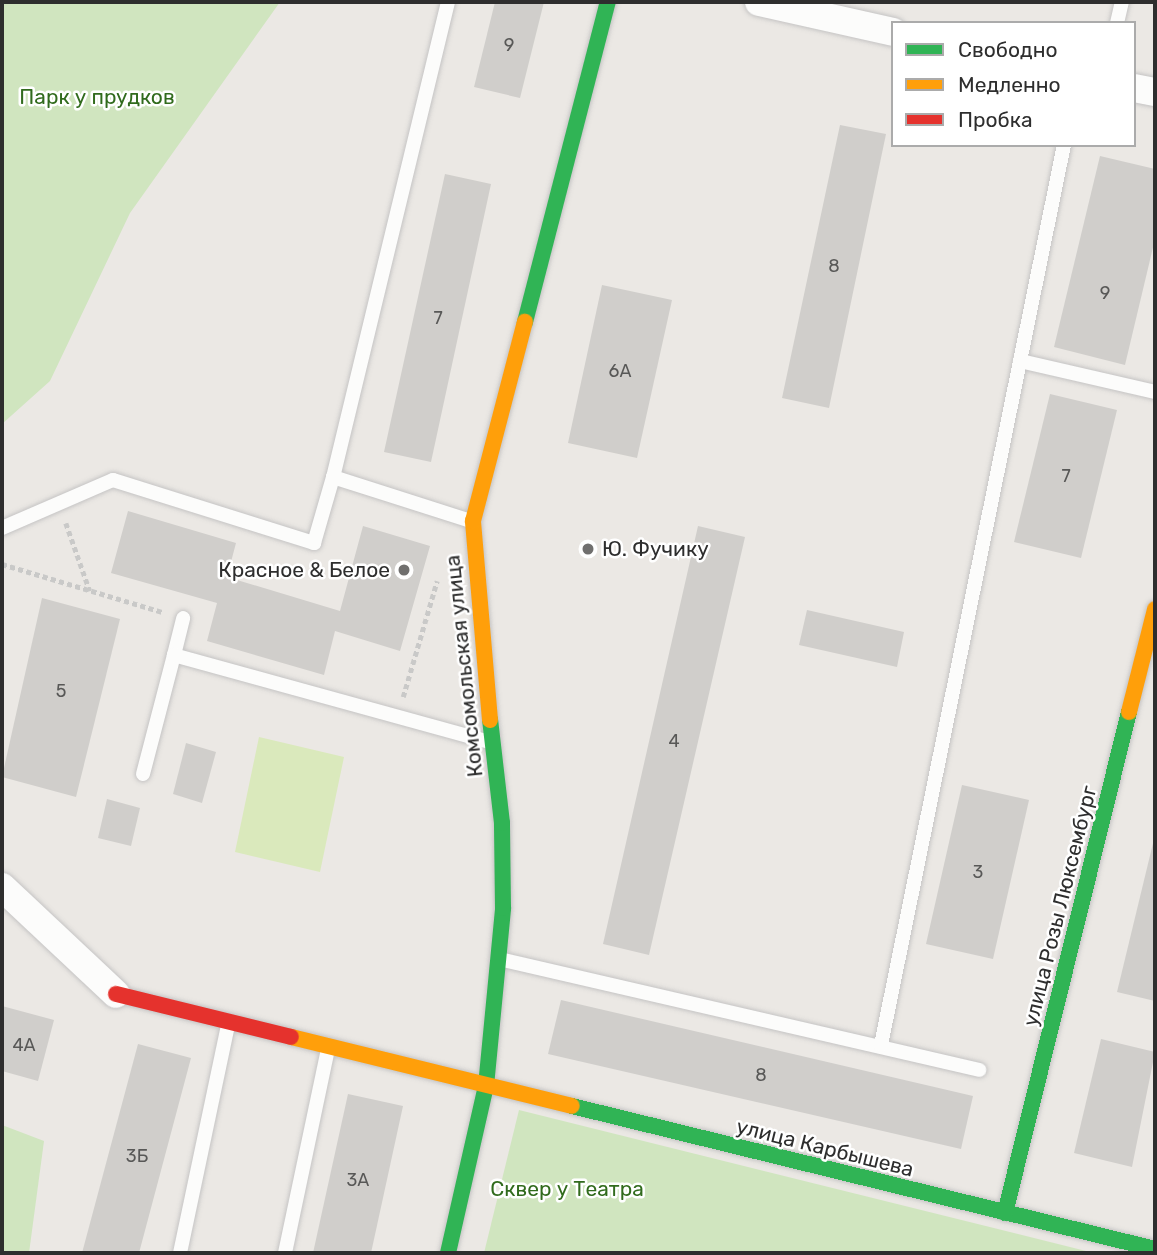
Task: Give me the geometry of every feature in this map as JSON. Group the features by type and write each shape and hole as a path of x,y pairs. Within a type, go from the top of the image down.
{"street":[{"name":"Комсомольская улица","path":"448,1253 486,1086 498,959 502,823 472,521 608,2"},
{"path":"759,2 891,32"},
{"path":"1136,88 1155,92"},
{"name":"улица Розы Люксембург","path":"1005,1213 1155,609"},
{"path":"2,887 116,994"},
{"name":"улица Карбышева","path":"116,994 228,1025 1155,1249"}],"lane":[{"path":"2,527 58,501 113,480 314,543 333,477 448,2"},
{"path":"1117,21 1122,2"},
{"path":"881,1045 1064,147"},
{"path":"1020,360 1155,392"},
{"path":"333,477 472,521"},
{"path":"143,774 183,618"},
{"path":"174,655 493,743"},
{"path":"498,959 881,1045 979,1070"},
{"path":"180,1253 228,1025"},
{"path":"285,1253 328,1048"}],"path":[{"path":"58,501 90,592"},
{"path":"2,564 183,618"},
{"path":"397,717 440,570"}],"green space":[{"name":"Парк у прудков","path":"2,2 280,2 130,213 50,381 2,424"},
{"path":"259,737 344,757 320,872 235,852"},
{"name":"Сквер у Театра","path":"519,1110 1094,1253 484,1253"},
{"path":"2,1125 44,1141 29,1253 2,1253"}],"building":[{"path":"495,2 544,2 520,98 474,87"},
{"path":"840,125 886,134 829,408 782,398"},
{"path":"1100,156 1155,169 1155,239 1125,365 1054,347"},
{"path":"445,174 491,184 431,462 384,452"},
{"path":"602,285 672,300 637,458 568,443"},
{"path":"1050,394 1117,410 1081,558 1014,542"},
{"path":"128,511 236,543 227,577 340,611 363,526 430,546 400,651 335,631 324,675 207,641 217,603 111,573"},
{"path":"698,526 745,537 649,955 603,944"},
{"path":"42,598 120,619 76,797 2,777"},
{"path":"807,610 904,632 897,667 799,645"},
{"path":"186,743 216,752 202,803 173,794"},
{"path":"962,785 1029,800 993,959 926,944"},
{"path":"107,799 140,808 131,846 98,838"},
{"path":"1155,839 1155,1001 1117,992"},
{"path":"561,1000 973,1096 961,1149 548,1054"},
{"path":"2,1006 54,1020 38,1081 2,1071"},
{"path":"1101,1039 1155,1052 1132,1167 1074,1153"},
{"path":"138,1044 191,1058 139,1253 82,1253"},
{"path":"348,1094 403,1106 371,1253 313,1253"}],"traffic: fast":[{"path":"525,322 608,2"},
{"path":"1005,1213 1129,712"},
{"path":"448,1253 486,1086 503,908 502,823 490,720"},
{"path":"572,1106 1155,1249"}],"traffic: slow":[{"path":"490,720 473,521 525,322"},
{"path":"1129,712 1155,609"},
{"path":"291,1037 572,1106"}],"traffic: jam":[{"path":"116,994 291,1037"}],"place":[{"name":"Ю. Фучику","path":"588,549"},
{"name":"Красное & Белое","path":"404,570"}]}
